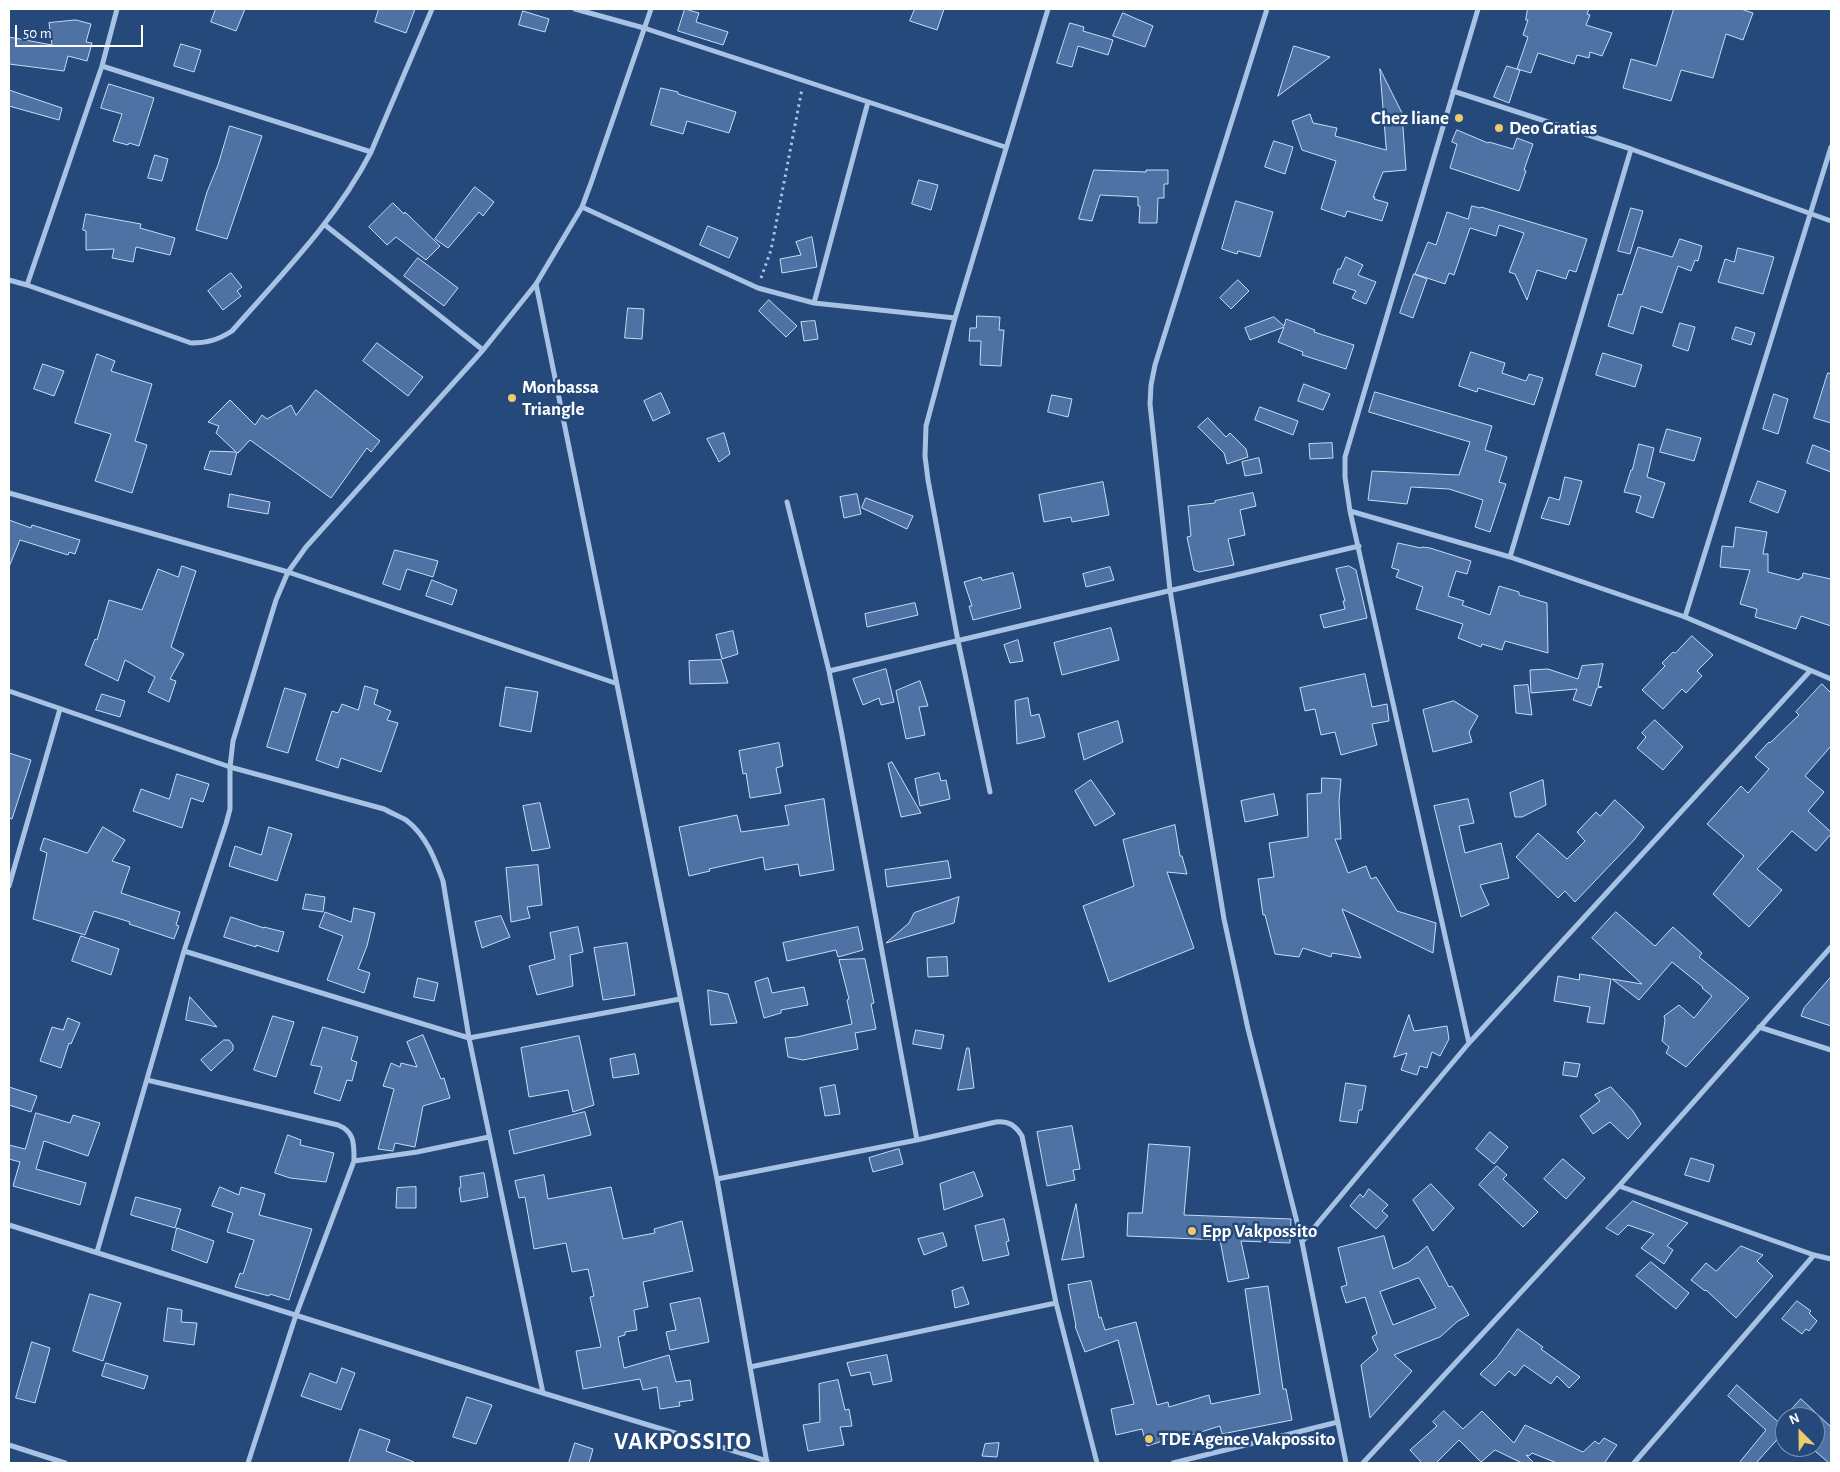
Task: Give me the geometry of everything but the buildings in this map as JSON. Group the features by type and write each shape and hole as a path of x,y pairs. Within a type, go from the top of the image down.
{"street":[{"path":"27,285 102,66 117,9"},
{"path":"9,282 27,285 191,343 213,342 232,331 325,225 362,170 432,9"},
{"path":"576,9 644,28 1005,147"},
{"path":"97,1252 184,951 226,824 231,792 230,767 233,742 276,600 288,572 306,546 483,350 536,284 582,207 651,9"},
{"path":"990,792 958,642 928,480 925,456 926,426 955,318 1005,147 1048,9"},
{"path":"1267,9 1158,356 1151,385 1150,404 1170,590 1224,919 1248,1029 1302,1242 1346,1463"},
{"path":"1469,1043 1350,511 1345,478 1345,457 1452,91 1478,9"},
{"path":"102,66 371,152"},
{"path":"1452,91 1631,149 1831,221"},
{"path":"814,303 868,102"},
{"path":"1685,617 1831,146"},
{"path":"1510,557 1631,149"},
{"path":"582,207 758,288 814,303 955,318"},
{"path":"325,225 483,350"},
{"path":"9,1225 767,1462 716,1179 536,284"},
{"path":"9,493 288,572 615,683"},
{"path":"787,502 829,671 916,1140"},
{"path":"1350,511 1510,557 1685,617 1831,679"},
{"path":"829,671 1358,546"},
{"path":"1302,1242 1469,1043 1810,671"},
{"path":"9,691 230,767 384,809 406,820 422,835 435,858 443,881 469,1038 543,1393"},
{"path":"9,886 60,709"},
{"path":"1363,1463 1619,1186 1831,947"},
{"path":"184,951 469,1038 680,999"},
{"path":"1759,1028 1831,1050"},
{"path":"146,1080 338,1125 350,1132 353,1138 354,1161 296,1315 248,1463"},
{"path":"716,1179 916,1140 996,1122 1006,1122 1016,1127 1022,1136 1056,1303 1097,1463"},
{"path":"354,1161 417,1152 489,1137"},
{"path":"1619,1186 1814,1255 1831,1259"},
{"path":"1634,1463 1814,1255"},
{"path":"750,1367 1056,1303"},
{"path":"1173,1463 1338,1422"},
{"path":"9,1445 65,1463"}],"path":[{"path":"758,288 771,250 803,81"}],"place":[{"name":"Chez liane","path":"1459,118"},
{"name":"Deo Gratias","path":"1499,128"},
{"name":"Monbassa Triangle","path":"512,398"},
{"name":"Epp Vakpossito","path":"1192,1231"},
{"name":"TDE Agence Vakpossito","path":"1149,1439"}],"district":[{"name":"VAKPOSSITO","path":"683,1442"}]}
